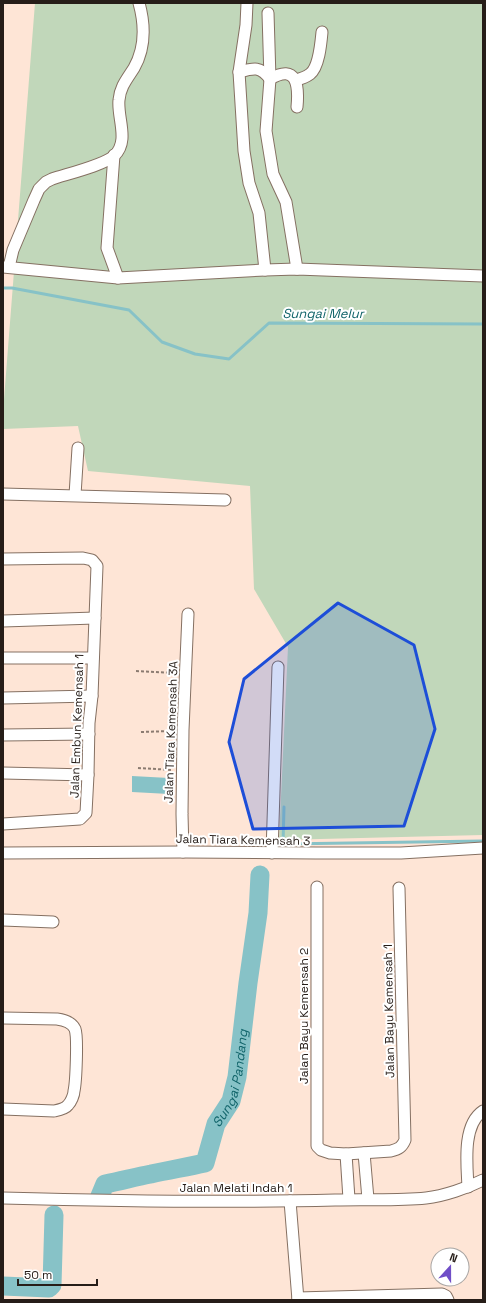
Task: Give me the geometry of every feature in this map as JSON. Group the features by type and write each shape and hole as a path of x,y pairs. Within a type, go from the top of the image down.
{"street":[{"path":"140,3 144,20 144,32 140,56 121,88 118,101 122,137 121,146 114,156 104,162 52,179 46,182 39,189 6,267 118,278 297,269 483,276"},
{"path":"247,3 246,26 239,72 244,150 249,183 260,213 265,270"},
{"path":"268,14 270,78 266,131 273,174 286,202 297,269"},
{"path":"296,80 310,75 313,71 317,62 322,32"},
{"path":"239,72 249,69 260,70 265,72 270,78"},
{"path":"270,78 278,74 285,73 296,80 298,93 296,107"},
{"path":"114,156 108,248 118,278"},
{"path":"74,495 78,448"},
{"path":"3,494 225,500"},
{"name":"Jalan Embun Kemensah 1","path":"3,559 88,558 97,566 86,813 80,819 3,824"},
{"name":"Jalan Tiara Kemensah 3A","path":"183,852 183,730 188,614"},
{"path":"3,621 95,618"},
{"path":"3,658 93,658"},
{"path":"272,853 278,667"},
{"path":"3,698 92,696"},
{"path":"3,735 89,734"},
{"path":"3,774 88,775"},
{"name":"Jalan Tiara Kemensah 3","path":"3,853 402,853 483,848"},
{"name":"Jalan Bayu Kemensah 2","path":"317,887 317,1146 325,1152 346,1154"},
{"name":"Jalan Bayu Kemensah 1","path":"364,1153 391,1152 398,1150 405,1140 399,888"},
{"path":"3,920 52,922"},
{"path":"3,1018 57,1019 66,1021 75,1029 76,1043 74,1092 68,1105 62,1109 54,1111 3,1109"},
{"path":"468,1187 467,1157 470,1129 474,1119 483,1111"},
{"path":"349,1199 346,1154 364,1153 368,1199"},
{"name":"Jalan Melati Indah 1","path":"3,1198 290,1201 427,1198 468,1187 483,1180"},
{"path":"290,1201 298,1299 442,1294 446,1296 448,1300"}],"path":[{"path":"136,671 186,673"},
{"path":"141,732 183,730"},
{"path":"138,768 183,771"}],"highlighted area":[{"path":"338,603 414,645 435,729 404,826 253,829 229,742 244,679"}],"green space":[{"path":"35,3 483,3 483,835 279,840 288,647 254,589 250,486 88,471 78,426 3,429 3,412"}],"water":[{"path":"132,776 169,778 169,794 132,792"}],"waterway":[{"name":"Sungai Melur","path":"3,288 12,288 129,310 162,342 195,354 229,359 269,323 483,324"},
{"name":"Sungai Pandang","path":"284,807 283,844 483,841"},
{"name":"Sungai Pandang","path":"100,1196 105,1184 205,1163 216,1124 231,1101 237,1077 258,913 260,875"},
{"name":"Sungai Pandang","path":"3,1286 49,1288 52,1285 54,1215"}]}
